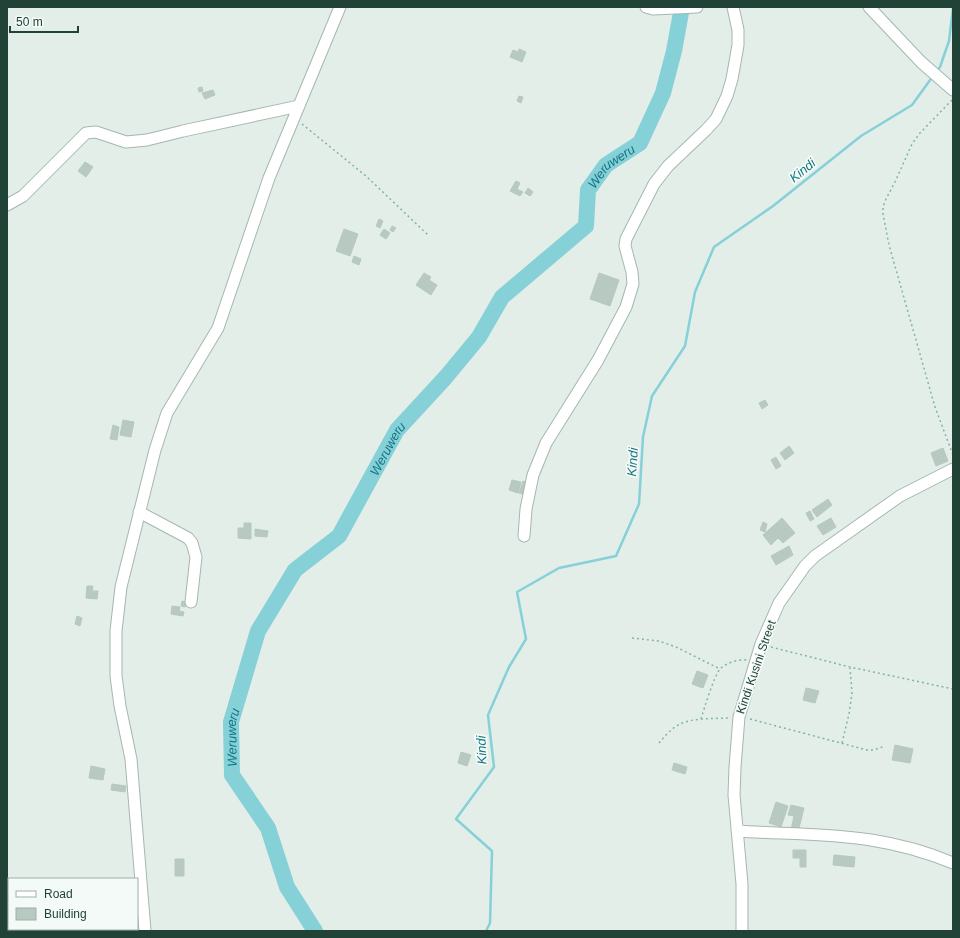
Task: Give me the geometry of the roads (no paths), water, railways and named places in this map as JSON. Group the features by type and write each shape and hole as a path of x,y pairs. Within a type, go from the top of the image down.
{"street":[{"path":"145,931 140,896 131,759 120,706 116,676 116,631 121,587 155,450 167,413 218,328 269,178 340,7"},
{"path":"650,8 697,7"},
{"path":"524,536 526,509 533,475 546,443 598,360 626,307 633,284 632,272 625,246 626,238 654,184 668,166 716,119 727,96 732,79 738,46 738,30 733,7"},
{"path":"869,7 921,62 949,87"},
{"path":"7,205 23,196 86,133 96,132 126,142 147,140 299,106"},
{"name":"Kindi Kusini Street","path":"742,931 742,884 734,794 739,717 761,644 779,603 805,566 815,556 900,496 953,469"},
{"path":"139,512 188,538 192,543 195,549 196,557 191,602"},
{"path":"737,831 831,836 870,840 897,846 953,863"}],"waterway":[{"name":"Weruweru","path":"315,931 287,887 268,828 232,775 231,722 258,631 295,570 339,536 397,430 445,378 479,337 502,297 586,226 588,190 606,165 640,143 663,93 674,51 682,7"},
{"name":"Kindi","path":"936,72 940,67 949,41 953,8"},
{"name":"Kindi","path":"486,931 490,923 492,851 456,819 494,767 488,715 509,667 526,639 517,592 559,568 616,556 639,504 643,437 652,396 685,346 695,292 714,247 773,206 861,136 912,105 933,76"}]}
